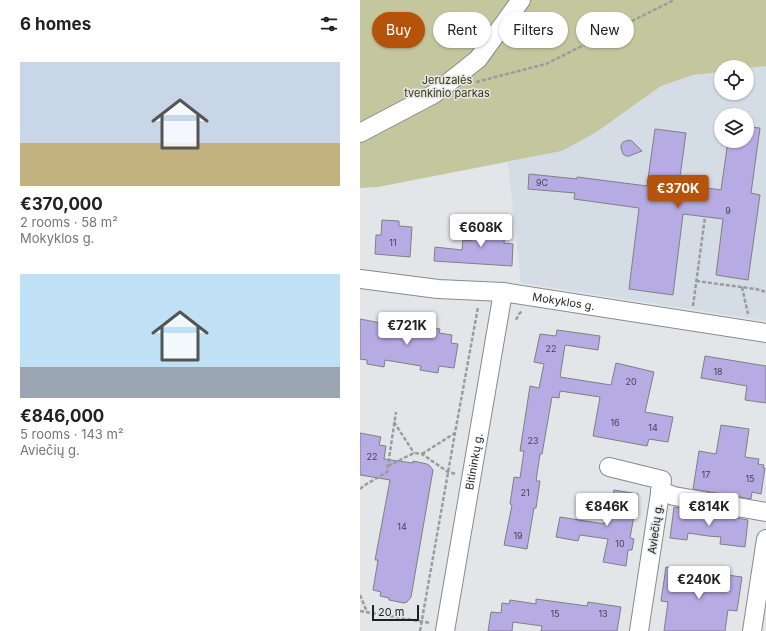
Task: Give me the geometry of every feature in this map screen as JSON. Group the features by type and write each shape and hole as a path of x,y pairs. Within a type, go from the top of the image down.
{"street":[{"path":"360,133 434,94 478,59 521,0"},
{"name":"Mokyklos g.","path":"360,279 438,289 503,292 766,333"},
{"name":"Bitininkų g.","path":"446,628 503,292"},
{"name":"Aviečių g.","path":"609,467 662,480 640,631"},
{"path":"660,491 674,496 766,512"},
{"path":"752,631 766,539"}],"path":[{"path":"471,84 546,64 674,0"},
{"path":"692,310 704,217"},
{"path":"696,281 742,287 766,292"},
{"path":"742,287 749,319"},
{"path":"420,631 482,290"},
{"path":"516,322 519,314 524,309 532,307 533,296"},
{"path":"360,489 387,472 396,412"},
{"path":"394,422 414,452 422,454 448,472 471,477"},
{"path":"422,454 455,433"},
{"path":"388,466 414,452"},
{"path":"360,484 365,485"},
{"path":"360,595 367,612"},
{"path":"360,601 363,604"},
{"path":"360,611 446,628"}],"shaded area":[{"path":"766,66 766,321 521,283 508,162 562,151 595,133 661,86 693,75 714,73 714,100 754,100 754,67"}],"green space":[{"name":"Jeruzalės tvenkinio parkas","path":"360,0 766,0 766,66 754,67 754,60 714,60 714,73 693,75 661,86 595,133 562,151 378,187 360,188"}],"building":[{"path":"754,128 760,128 751,193 760,195 748,280 716,275 723,219 683,214 673,295 629,289 639,208 574,199 575,193 528,189 529,174 577,179 577,177 647,186 655,129 686,133 679,184 721,190 727,148 754,148"},
{"path":"629,140 642,151 629,156 623,154 621,145 623,142"},
{"path":"382,220 399,221 399,226 412,227 410,257 375,254 376,235 381,235"},
{"path":"473,223 505,225 504,243 513,244 512,266 434,261 435,247 462,250 463,240 472,241"},
{"path":"360,319 412,331 413,325 440,329 439,333 452,335 451,343 458,344 454,368 439,366 438,373 420,370 421,366 385,360 384,367 367,364 367,360 360,359"},
{"path":"557,330 600,336 598,350 565,345 560,377 611,385 616,363 654,372 645,412 673,417 668,442 649,439 647,446 593,436 600,397 560,391 559,398 552,397 542,454 540,454 536,481 540,481 527,549 504,545 512,505 510,504 514,477 520,478 524,451 520,451 530,386 539,388 544,364 534,362 540,334 556,336"},
{"path":"705,356 766,366 766,403 745,400 747,386 701,378"},
{"path":"721,425 749,429 745,457 759,459 758,464 764,465 763,468 765,468 761,494 752,492 751,499 693,489 699,451 716,454"},
{"path":"360,433 381,437 379,445 386,446 384,459 413,463 413,461 427,464 433,470 411,597 404,603 389,600 389,598 380,596 381,592 373,590 378,560 375,560 390,480 360,475"},
{"path":"614,490 638,494 630,538 634,539 632,550 628,550 626,566 603,562 608,539 580,535 578,541 556,537 560,517 604,524 609,495 613,495"},
{"path":"674,507 748,520 745,547 720,544 721,537 688,533 687,540 670,538"},
{"path":"666,567 742,577 737,611 728,610 725,631 664,631 668,602 661,601"},
{"path":"536,599 587,606 588,602 621,607 617,631 541,631 542,626 513,622 512,631 488,631 491,612 501,613 502,603 509,604 510,600 536,604"}]}
